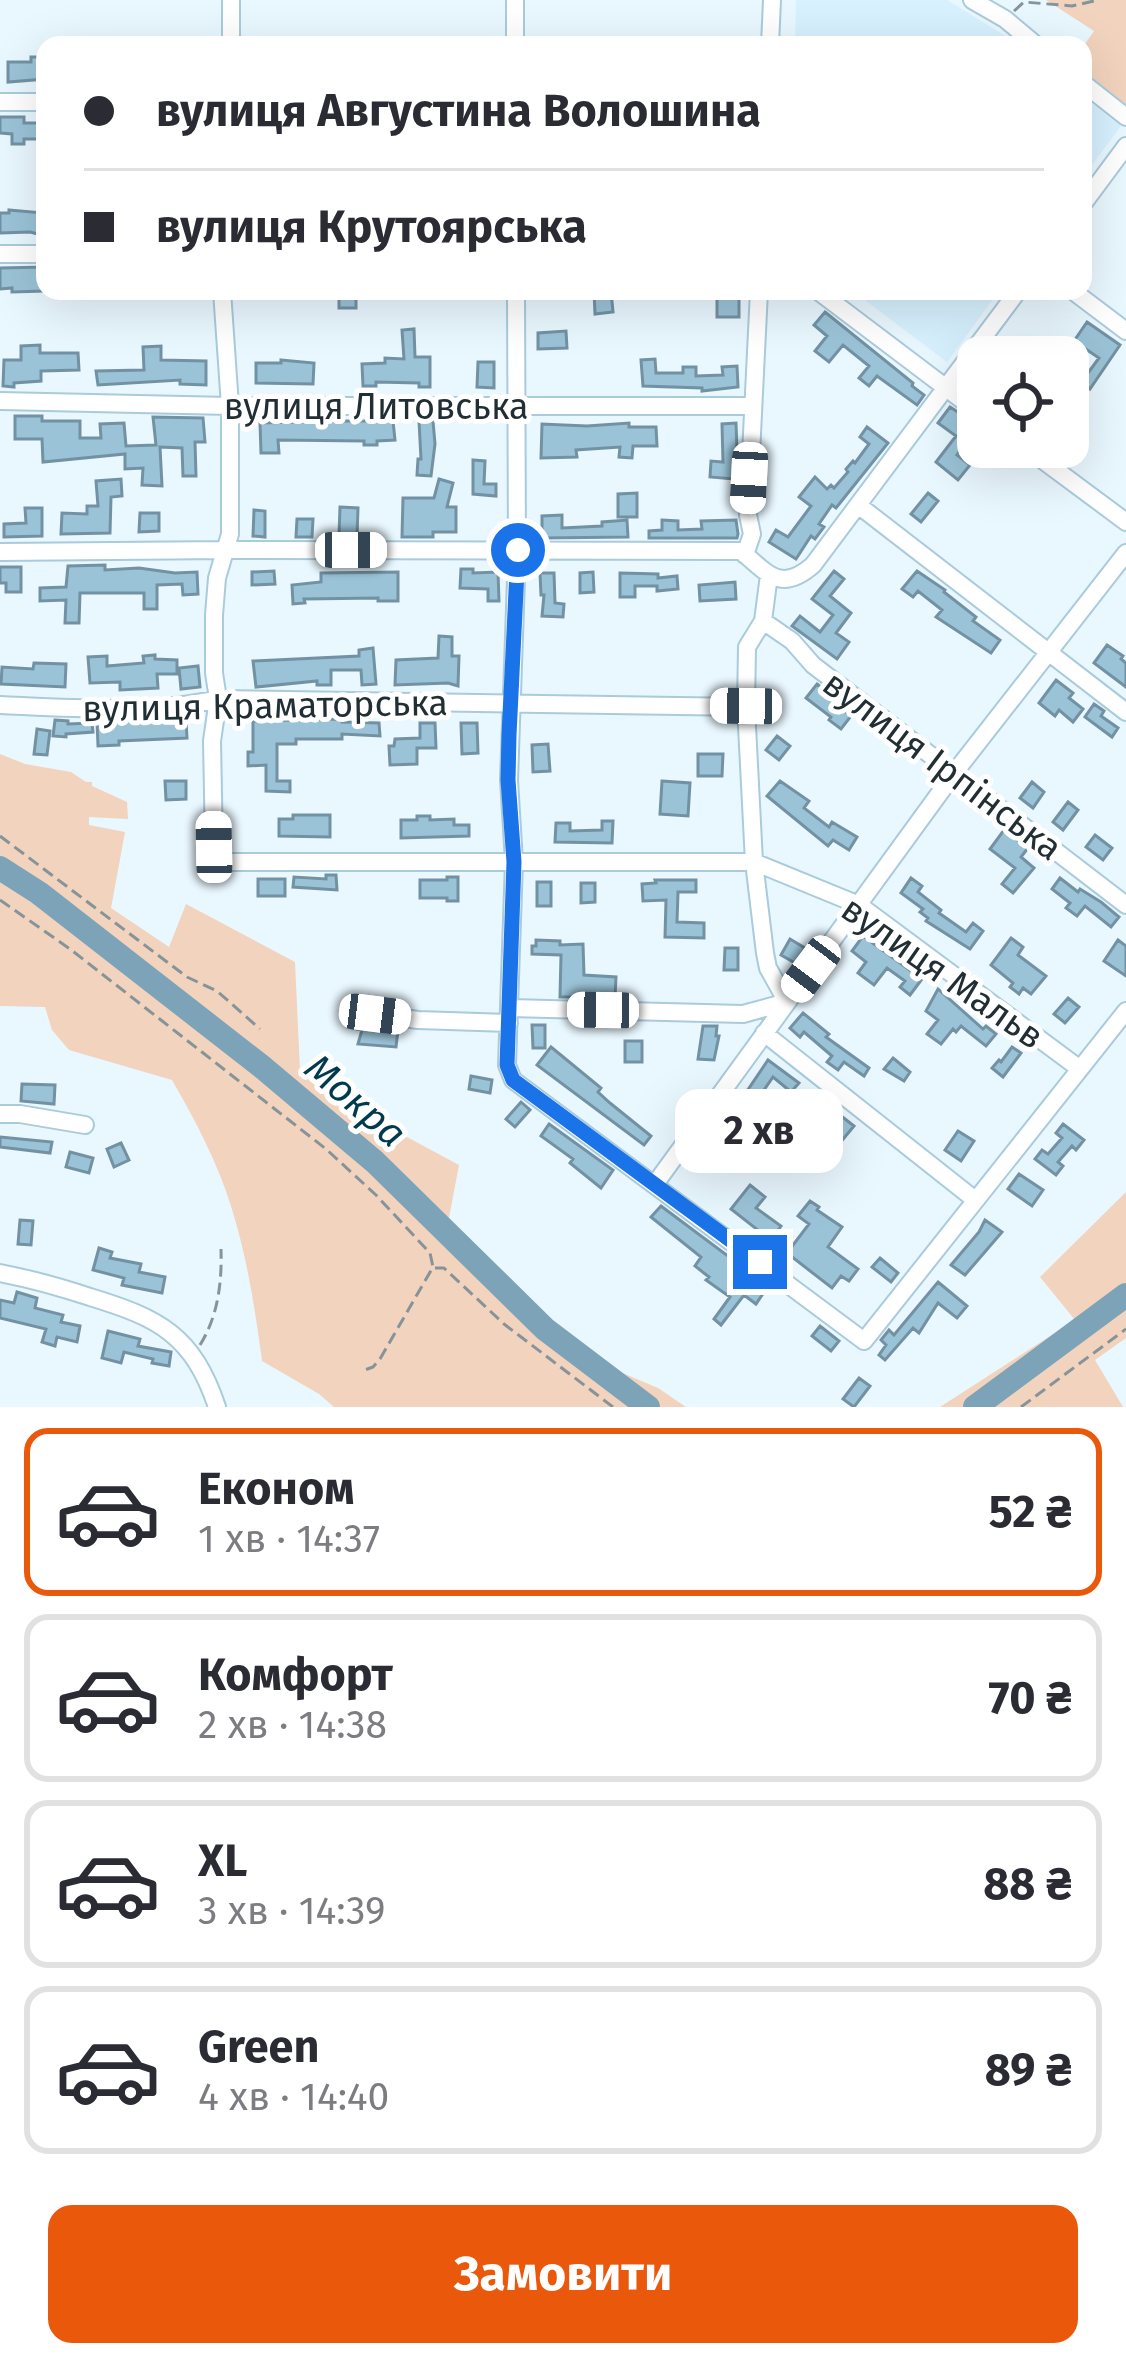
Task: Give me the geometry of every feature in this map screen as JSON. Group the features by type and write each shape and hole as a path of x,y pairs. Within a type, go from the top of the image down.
{"street":[{"path":"231,0 231,36"},
{"path":"515,0 515,36"},
{"path":"770,36 772,0"},
{"path":"972,0 1025,36"},
{"path":"1092,89 1126,117"},
{"path":"0,101 36,102"},
{"path":"1092,192 1126,146"},
{"path":"0,254 36,254"},
{"path":"218,699 214,615 217,578 230,534 230,406 223,300"},
{"path":"516,300 518,550 508,780 514,862 507,1065 513,1080 864,1340 1126,1011"},
{"path":"745,555 752,534 748,515 759,300"},
{"path":"830,300 957,397"},
{"path":"0,552 741,551 769,575 783,581 799,578 813,566 1011,300"},
{"path":"1085,300 1126,331"},
{"name":"вулиця Литовська","path":"0,401 753,406"},
{"path":"1053,468 1126,522"},
{"path":"858,506 1126,712"},
{"path":"655,1184 955,772 1126,554"},
{"path":"769,575 764,622 747,647 746,706 754,862 767,968 787,1002"},
{"name":"вулиця Ірпінська","path":"764,622 792,641 813,665 1126,905"},
{"name":"вулиця Краматорська","path":"0,705 186,706 218,699 746,706"},
{"name":"вулиця Мальв","path":"218,699 212,741 218,858 231,862 754,862 860,905 1080,1069"},
{"path":"375,1014 418,1019 743,1014 787,1002"},
{"path":"764,1033 974,1198"},
{"path":"0,1114 85,1125"},
{"path":"0,1273 136,1311 165,1328 193,1357 210,1384 217,1407"}],"path":[{"path":"1005,20 1024,2 1072,6 1098,0"},
{"path":"0,836 188,977 217,991 260,1029"},
{"path":"0,900 326,1149 430,1253 434,1268 380,1359 362,1371"},
{"path":"193,1357 216,1307 220,1249"},
{"path":"434,1268 444,1268 504,1324 613,1407"},
{"path":"1022,1407 1126,1329"}],"shaded area":[{"path":"796,0 947,0 1005,36 795,36"},
{"path":"1046,0 1126,0 1126,107 1092,80 1094,31"},
{"path":"1092,103 1121,126 1092,165"},
{"path":"865,300 992,300 966,336 957,336 957,348 947,362"},
{"path":"0,754 71,772 127,802 128,819 89,817 89,825 125,832 111,908 169,947 186,904 295,962 300,1071 351,1107 459,1165 444,1244 537,1337 658,1388 686,1407 334,1407 262,1361 231,1206 205,1141 172,1080 69,1050 52,1030 45,1007 0,1006"},
{"path":"1126,1192 1126,1338 1095,1360 1123,1407 940,1407 1075,1320 1040,1277"}],"building":[{"path":"36,57 36,80 8,82 8,62 31,62"},
{"path":"0,117 24,117 24,123 36,123 36,139 24,139 24,144 12,144 12,134 0,133"},
{"path":"36,212 36,234 0,233 0,213"},
{"path":"36,267 36,291 0,289 0,268"},
{"path":"339,300 356,300 356,308 339,308"},
{"path":"594,300 612,300 613,312 595,314"},
{"path":"717,300 739,300 739,317 717,317"},
{"path":"825,312 913,383 924,395 917,405 877,376 869,386 859,378 869,366 843,345 829,362 815,351 827,336 814,325"},
{"path":"1087,322 1120,345 1090,389 1089,372 1099,358 1089,351 1089,336 1077,336"},
{"path":"414,329 415,357 430,357 430,387 376,382 376,386 363,386 362,364 404,359 402,330"},
{"path":"566,331 567,348 538,349 538,333"},
{"path":"40,345 40,353 78,353 79,370 41,371 41,381 3,386 4,360 21,360 21,346"},
{"path":"161,346 161,360 206,361 206,385 180,384 180,380 98,385 96,371 144,370 143,347"},
{"path":"655,359 656,373 683,373 683,367 696,367 696,376 723,375 722,367 737,366 738,387 702,391 643,386 641,360"},
{"path":"478,362 494,362 494,388 477,387"},
{"path":"256,363 314,363 313,384 256,383"},
{"path":"950,407 957,412 957,468 968,468 958,480 936,462 956,436 938,423"},
{"path":"15,416 80,421 80,438 101,438 100,424 124,423 126,446 156,445 153,417 203,418 205,442 195,442 196,476 183,476 182,448 160,447 162,486 142,485 143,468 125,469 125,454 43,462 42,439 15,439"},
{"path":"393,421 395,440 377,441 377,445 278,440 279,453 261,453 260,423"},
{"path":"419,421 433,421 431,476 417,475"},
{"path":"629,423 629,427 656,427 657,446 633,446 632,458 619,457 620,447 576,450 577,457 541,458 542,424"},
{"path":"736,423 733,479 710,477 711,461 723,462 722,424"},
{"path":"867,427 888,443 836,508 832,505 815,539 811,536 796,559 769,542 776,530 788,537 811,506 799,497 815,477 827,489 834,488 848,472 869,444 860,437"},
{"path":"473,460 485,461 484,484 496,484 496,496 473,494"},
{"path":"121,479 122,496 111,497 110,533 61,534 62,513 87,514 87,506 98,506 96,481"},
{"path":"439,479 453,483 447,507 456,507 456,532 402,537 403,498 434,498"},
{"path":"637,493 637,517 618,517 618,494"},
{"path":"928,493 938,501 921,522 911,514"},
{"path":"340,507 358,508 357,536 339,535"},
{"path":"25,508 42,508 42,536 4,537 4,524 26,523"},
{"path":"254,510 265,511 265,537 253,536"},
{"path":"140,513 159,513 159,531 139,532"},
{"path":"562,515 562,528 627,520 628,537 542,538 542,516"},
{"path":"297,519 313,519 312,537 296,537"},
{"path":"662,520 678,521 678,530 702,529 701,521 736,520 738,534 737,538 649,538 649,531 662,530"},
{"path":"105,565 105,570 197,572 198,594 183,595 182,584 157,585 157,609 144,609 144,593 80,593 79,623 65,623 66,600 40,601 40,588 66,587 68,566"},
{"path":"0,567 21,567 21,592 6,592 6,583 0,583"},
{"path":"461,569 498,572 499,601 488,601 488,589 460,588"},
{"path":"274,571 275,584 252,585 252,572"},
{"path":"834,571 844,579 830,596 851,613 836,633 849,642 837,659 792,626 800,616 820,632 833,615 812,599"},
{"path":"917,571 1000,640 991,653 936,617 942,610 918,591 913,597 902,589"},
{"path":"398,572 398,601 304,599 305,603 293,604 292,585 321,582 321,573"},
{"path":"593,572 594,592 580,593 580,573"},
{"path":"540,573 554,573 555,603 564,604 563,617 542,616"},
{"path":"620,573 677,576 678,589 635,586 635,597 620,597"},
{"path":"735,582 736,599 700,601 699,585"},
{"path":"439,636 452,637 452,656 459,656 458,686 395,685 396,660 438,658"},
{"path":"1107,645 1123,656 1126,687 1094,663"},
{"path":"373,648 376,684 362,685 361,670 331,670 331,685 317,685 317,681 256,687 253,661 359,656 359,650"},
{"path":"155,655 155,659 177,660 177,674 157,674 158,688 120,690 120,682 90,683 88,657 107,656 107,666 144,663 143,656"},
{"path":"34,663 66,664 65,687 1,684 2,667 33,669"},
{"path":"198,666 200,687 181,689 179,668"},
{"path":"1056,680 1083,709 1073,722 1059,710 1055,716 1039,703"},
{"path":"817,684 851,716 841,729 806,698"},
{"path":"1094,704 1118,728 1112,737 1085,717"},
{"path":"55,720 92,723 93,732 53,736"},
{"path":"186,720 187,738 98,746 97,722"},
{"path":"253,721 379,723 380,736 342,734 342,739 277,744 277,781 290,781 290,792 266,791 266,765 248,766"},
{"path":"420,723 435,723 436,748 417,748 417,764 390,765 389,746 394,746 395,739 420,738"},
{"path":"461,723 477,723 478,753 462,754"},
{"path":"37,729 50,731 47,755 34,754"},
{"path":"777,736 790,746 779,760 766,750"},
{"path":"548,744 550,771 533,772 532,745"},
{"path":"698,754 723,754 722,776 698,776"},
{"path":"165,781 186,781 186,799 166,800"},
{"path":"662,781 690,783 688,816 660,814"},
{"path":"780,781 809,801 804,808 829,827 832,822 857,837 849,850 833,840 828,846 767,796"},
{"path":"1032,782 1044,792 1033,808 1020,798"},
{"path":"1068,802 1078,810 1063,830 1053,822"},
{"path":"293,815 330,815 330,837 279,836 279,819 293,819"},
{"path":"417,816 454,819 454,825 469,825 469,836 401,838 401,820 417,820"},
{"path":"602,821 613,821 612,843 555,842 556,823 570,823 570,831 602,830"},
{"path":"1004,830 1028,848 1021,857 1034,868 1013,893 1002,884 1015,868 990,849"},
{"path":"1095,835 1112,848 1103,860 1086,847"},
{"path":"326,875 336,875 337,890 293,887 294,877 326,879"},
{"path":"458,877 458,901 420,898 420,880"},
{"path":"911,878 939,913 966,932 973,923 983,931 970,949 926,921 920,912 923,909 901,893"},
{"path":"1060,878 1119,917 1111,927 1085,906 1077,916 1066,908 1070,903 1052,889"},
{"path":"258,879 285,879 285,896 258,896"},
{"path":"696,880 696,892 678,892 677,922 704,923 704,938 665,937 666,900 643,901 642,884"},
{"path":"537,882 551,882 551,906 537,906"},
{"path":"581,883 595,883 595,902 581,903"},
{"path":"863,936 922,979 910,995 900,987 905,981 887,968 874,985 858,973 866,962 852,951"},
{"path":"1011,938 1023,947 1018,955 1046,976 1031,994 1023,988 1019,994 991,965"},
{"path":"790,939 805,948 795,963 781,955"},
{"path":"536,940 583,944 584,975 616,977 615,997 560,997 561,955 532,954"},
{"path":"1118,940 1126,946 1126,976 1104,961"},
{"path":"725,948 738,948 738,970 724,970"},
{"path":"938,989 983,1029 986,1026 996,1034 986,1046 961,1026 941,1044 927,1034 938,1020 926,1011"},
{"path":"1068,998 1079,1007 1065,1023 1054,1014"},
{"path":"803,1013 829,1034 826,1037 869,1068 864,1076 844,1062 838,1070 827,1062 832,1056 804,1032 800,1037 790,1028"},
{"path":"351,1015 372,1026 398,1030 396,1047 358,1044 362,1030 348,1027"},
{"path":"532,1025 545,1025 545,1048 533,1048"},
{"path":"703,1026 717,1026 714,1060 698,1059"},
{"path":"625,1041 642,1041 642,1062 625,1062"},
{"path":"551,1047 651,1136 644,1145 537,1065"},
{"path":"1012,1047 1021,1053 1003,1077 992,1068"},
{"path":"893,1058 910,1072 904,1081 884,1069"},
{"path":"768,1060 799,1083 791,1092 773,1077 757,1100 765,1106 757,1117 739,1103"},
{"path":"471,1076 492,1080 490,1093 469,1089"},
{"path":"22,1084 55,1085 54,1104 21,1101"},
{"path":"822,1101 854,1126 840,1143 835,1139 815,1163 807,1157 824,1136 806,1120"},
{"path":"521,1102 530,1110 515,1127 506,1119"},
{"path":"549,1124 613,1170 601,1188 541,1136"},
{"path":"1063,1124 1084,1140 1058,1162 1063,1166 1056,1175 1035,1159 1042,1150 1048,1154 1062,1138 1056,1133"},
{"path":"958,1131 974,1141 961,1161 945,1150"},
{"path":"0,1137 52,1142 50,1153 0,1147"},
{"path":"121,1143 129,1160 114,1167 107,1149"},
{"path":"70,1152 93,1158 89,1173 66,1167"},
{"path":"1019,1174 1043,1190 1032,1206 1008,1189"},
{"path":"750,1185 765,1197 756,1208 781,1226 777,1232 788,1241 782,1249 731,1209"},
{"path":"810,1201 842,1227 828,1247 858,1269 849,1281 841,1276 832,1288 787,1253 809,1224 798,1216"},
{"path":"661,1206 768,1286 756,1304 744,1295 721,1325 714,1319 730,1297 695,1266 701,1257 651,1217"},
{"path":"20,1220 33,1221 31,1245 18,1244"},
{"path":"985,1220 1002,1232 965,1275 951,1265"},
{"path":"99,1248 112,1252 110,1258 141,1264 139,1272 165,1277 162,1293 122,1285 124,1278 93,1270"},
{"path":"880,1258 898,1273 891,1282 872,1267"},
{"path":"938,1282 967,1306 957,1318 938,1303 919,1333 913,1328 885,1360 879,1355 886,1345 881,1340 889,1330 894,1335"},
{"path":"17,1292 37,1298 35,1308 63,1315 61,1322 80,1326 77,1342 57,1337 55,1346 42,1342 46,1329 0,1318 0,1300 14,1303"},
{"path":"820,1326 839,1341 831,1351 812,1336"},
{"path":"108,1331 140,1339 138,1346 171,1352 169,1366 124,1352 121,1363 102,1358"},
{"path":"859,1378 870,1386 854,1407 843,1399"}],"waterway":[{"name":"Мокра","path":"0,868 39,893 261,1066 375,1162 545,1329 648,1407"},
{"name":"Мокра","path":"975,1407 1126,1295"}],"route":[{"path":"518,550 508,780 514,862 507,1065 513,1080 760,1262"}]}
